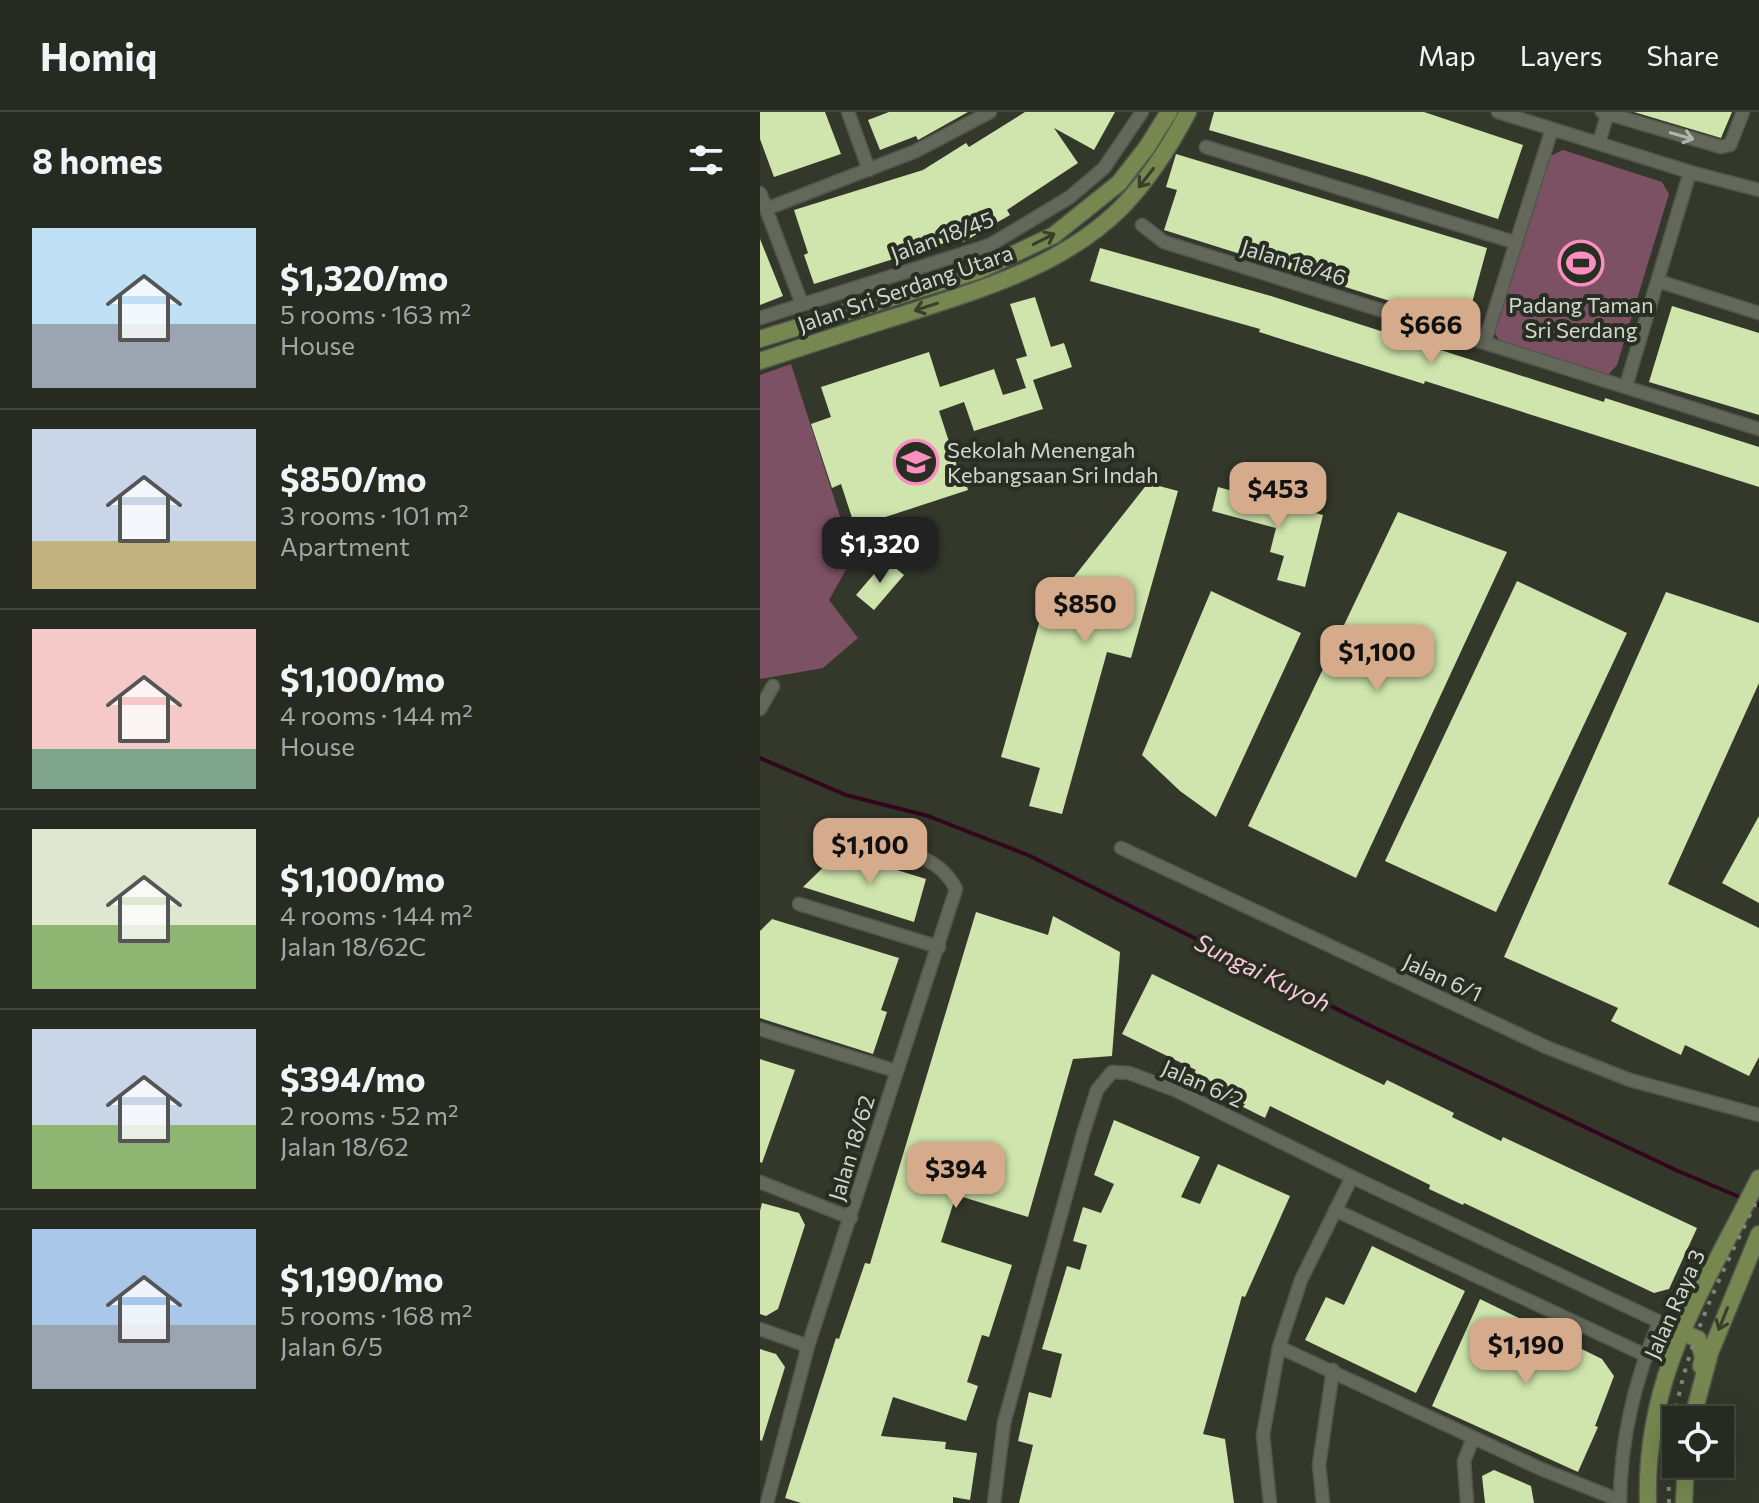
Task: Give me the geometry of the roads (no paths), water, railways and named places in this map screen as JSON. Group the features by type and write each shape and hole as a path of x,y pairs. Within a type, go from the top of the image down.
{"street":[{"path":"848,112 869,170"},
{"path":"766,209 916,151 990,112"},
{"name":"Jalan 18/45","path":"760,318 990,245 1070,197 1104,168 1142,112"},
{"name":"Jalan Sri Serdang Utara","path":"760,339 980,270 1054,235 1119,183 1169,112"},
{"name":"Jalan Sri Serdang Utara","path":"760,361 984,288 1048,260 1087,236 1120,208 1161,158 1188,112"},
{"path":"1498,112 1757,190 1759,175"},
{"path":"1599,143 1606,113 1721,147 1730,145 1743,112"},
{"path":"1485,341 1552,129"},
{"path":"1206,147 1517,243"},
{"path":"1626,386 1690,172"},
{"path":"760,193 802,304"},
{"name":"Jalan 18/46","path":"1142,225 1164,242 1759,429"},
{"path":"1658,281 1759,313"},
{"path":"760,709 773,686"},
{"name":"Jalan 18/62","path":"767,1503 808,1346 956,889 951,880 923,855 886,848"},
{"name":"Jalan 6/1","path":"1121,848 1546,1047 1630,1080 1759,1115"},
{"path":"799,904 939,947"},
{"path":"760,1029 896,1071"},
{"name":"Jalan 6/2","path":"994,1503 1004,1423 1070,1179 1097,1090 1112,1072 1129,1073 1175,1090 1681,1332"},
{"path":"1270,1503 1263,1435 1279,1347 1301,1280 1352,1177"},
{"name":"Jalan Raya 3","path":"1648,1503 1650,1446 1658,1403 1681,1332 1699,1291 1731,1236 1759,1178"},
{"path":"760,1182 851,1218"},
{"path":"1335,1210 1645,1355"},
{"path":"1696,1406 1710,1353 1756,1240"},
{"path":"1279,1347 1473,1438 1620,1502 1629,1422 1645,1355 1659,1323"},
{"path":"760,1329 808,1346"},
{"path":"1681,1332 1698,1339 1703,1357 1694,1406"},
{"path":"1323,1503 1319,1465 1333,1370"},
{"path":"1467,1503 1464,1461 1473,1438"},
{"path":"1684,1503 1685,1478"}],"waterway":[{"name":"Sungai Kuyoh","path":"760,758 846,795 928,816 1028,855 1373,1027 1678,1171 1742,1198"},
{"name":"Sungai Kuyoh","path":"1750,1201 1759,1205"}],"railway":[{"path":"1669,1503 1674,1419 1683,1380 1707,1307 1759,1196"}],"place":[{"name":"Padang Taman Sri Serdang","path":"1581,263"},
{"name":"Sekolah Menengah Kebangsaan Sri Indah","path":"916,462"}]}
